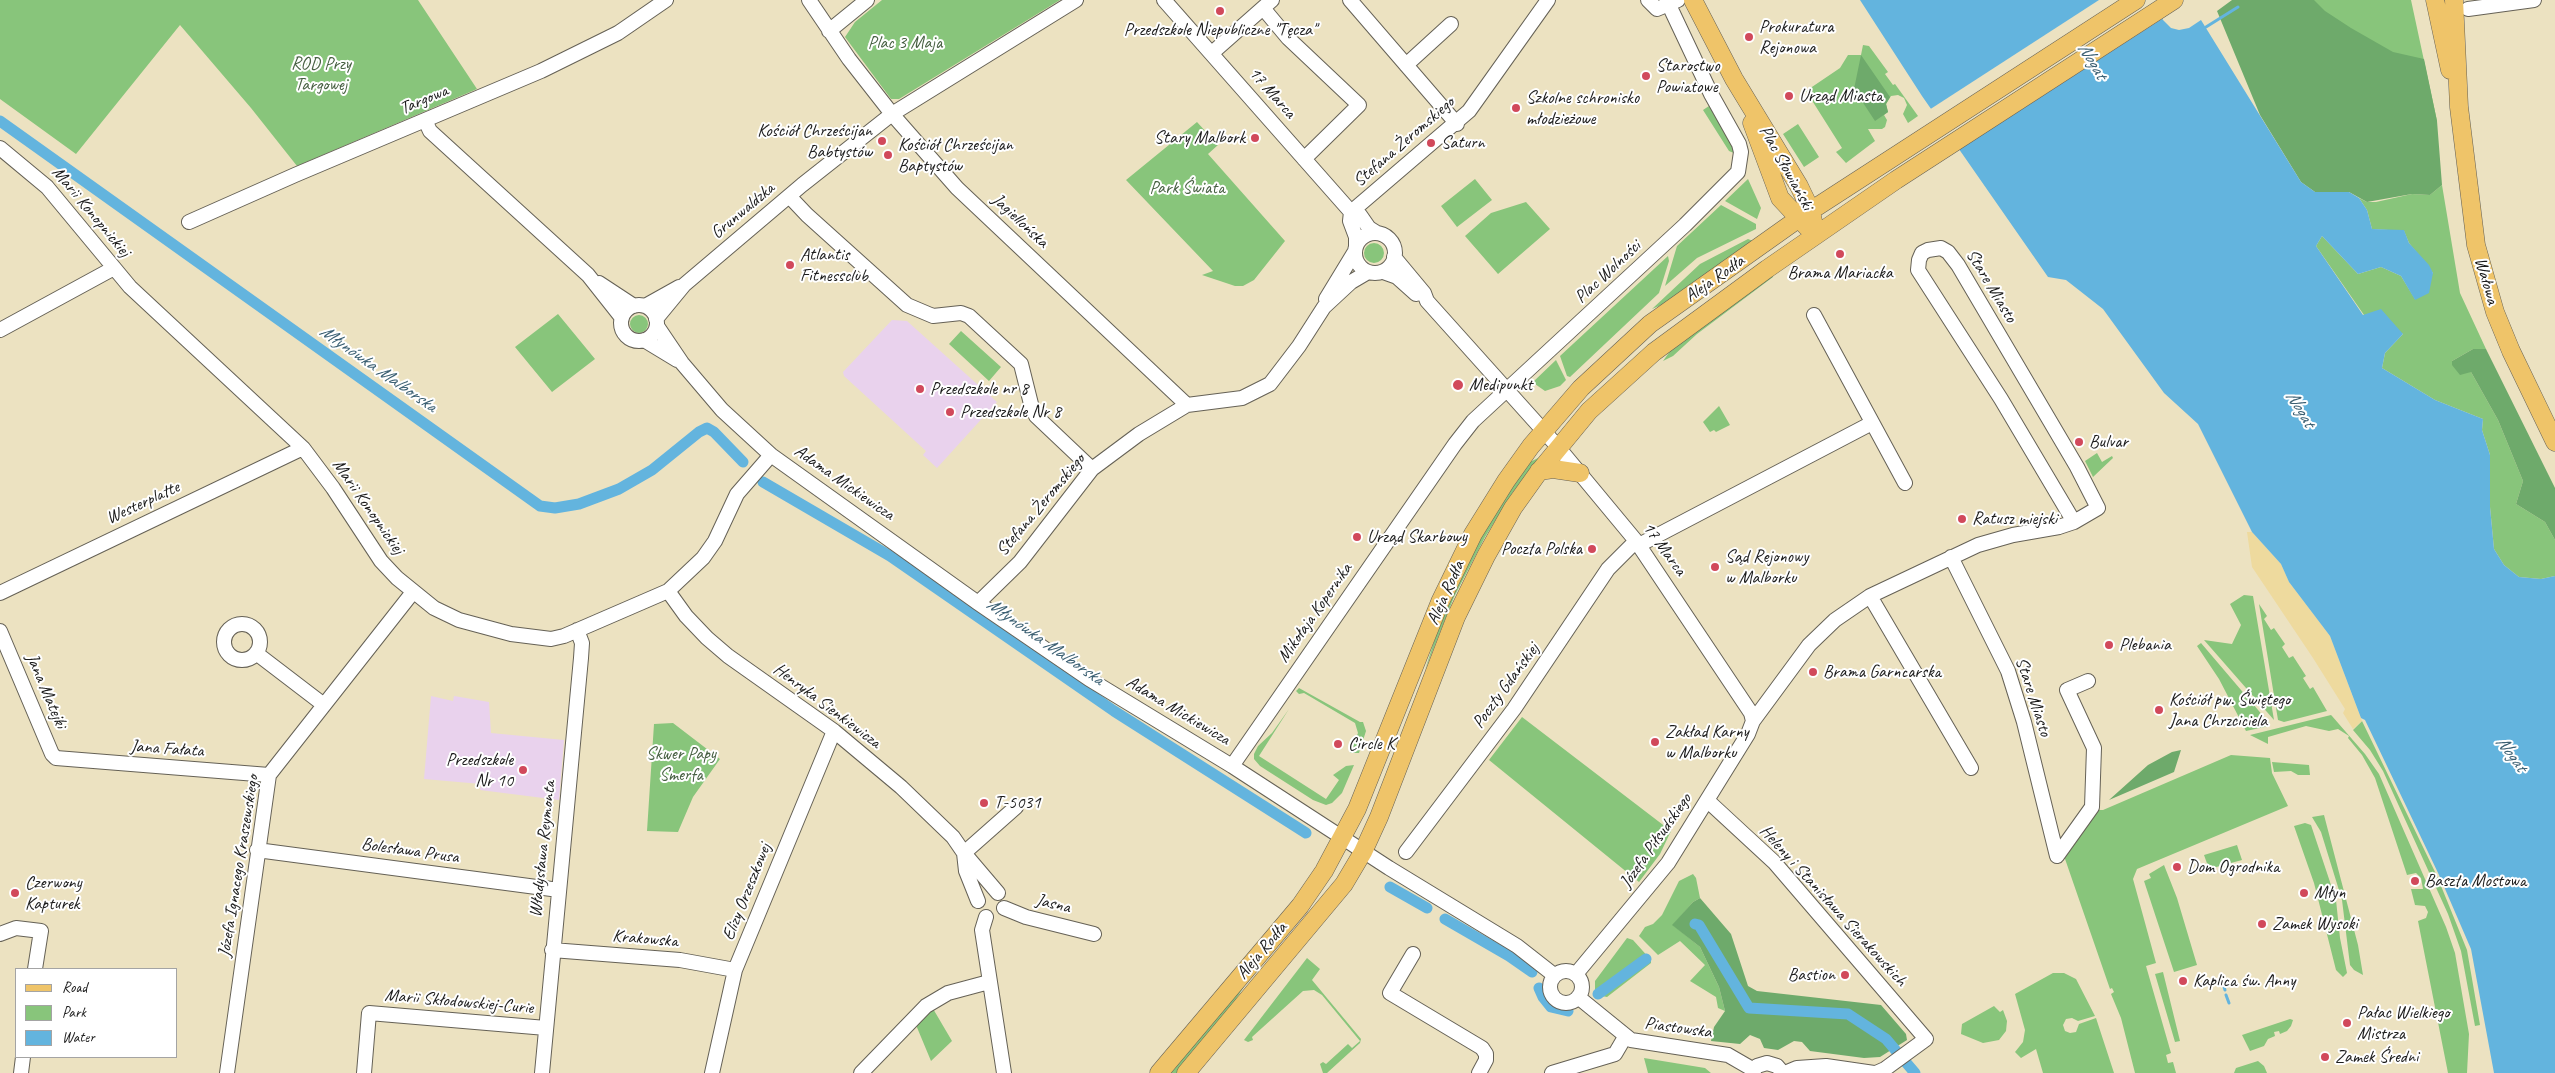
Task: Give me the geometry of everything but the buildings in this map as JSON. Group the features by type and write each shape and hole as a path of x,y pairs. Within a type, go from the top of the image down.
{"main road":[{"name":"Plac Słowiański","path":"1693,0 1734,79 1780,198 1805,215 1816,235"},
{"name":"Aleja Rodła","path":"1158,1073 1300,906 1324,871 1343,838 1360,801 1440,602 1461,558 1488,510 1532,446 1581,388 1650,324 1805,215 2136,0"},
{"name":"Aleja Rodła","path":"1186,1073 1338,894 1363,852 1456,617 1512,508 1558,447 1589,411 1654,352 1816,235 1896,180 2174,0"},
{"name":"Wałowa","path":"2435,0 2459,107 2471,212 2483,274 2511,351 2555,442"},
{"name":"Wałowa","path":"2459,107 2461,4"},
{"path":"1539,471 1553,469 1580,473"}],"street":[{"name":"Targowa","path":"189,222 541,71 618,33 666,0"},
{"name":"Jagiellońska","path":"809,0 829,31 892,114 957,188 1187,405"},
{"path":"829,31 867,0"},
{"name":"Grunwaldzka","path":"657,322 684,285 789,196 892,114 1076,0"},
{"name":"17 Marca","path":"1164,0 1351,212 1360,215 1369,228 1377,233"},
{"path":"1350,0 1457,124"},
{"name":"Stefana Żeromskiego","path":"1351,212 1457,124 1475,104 1548,0"},
{"path":"1648,0 1657,9 1674,2"},
{"path":"2461,4 2534,0"},
{"name":"Plac Słowiański","path":"1674,2 1711,94 1739,144 1741,162 1734,178"},
{"path":"1212,53 1268,4 1288,38 1358,102 1359,105 1351,115 1304,159"},
{"path":"1406,65 1451,24"},
{"path":"425,120 430,131 588,275 622,318"},
{"name":"Marii Konopnickiej","path":"0,148 47,187 114,268 150,306 303,448 334,488 381,561 413,592 434,608 459,620 511,634 551,639 577,630 668,591 703,558 714,542 738,494 771,455"},
{"name":"Plac Wolności","path":"1506,390 1734,178"},
{"path":"789,196 807,215 908,305 932,316 961,313 969,316 1021,364 1036,416 1092,468"},
{"path":"1351,212 1350,221 1356,237 1355,250 1358,265 1368,272 1383,272 1388,268 1394,257 1392,244 1383,235 1377,233 1364,236 1355,250"},
{"name":"Stare Miasto","path":"1753,721 1810,645 1835,620 1870,596 1950,557 1989,541 2059,527 2074,522 2098,508 2090,488 1958,265 1948,252 1942,248 1922,253 1918,270 2000,398 2074,522"},
{"name":"Stefana Żeromskiego","path":"1324,307 1328,294 1350,263 1355,250"},
{"name":"17 Marca","path":"1394,257 1424,293 1427,301 1558,447 1637,543 1740,695 1751,713 1753,721"},
{"path":"0,330 114,268"},
{"name":"Stefana Żeromskiego","path":"978,603 1020,562 1092,468 1139,434 1187,405 1242,398 1270,384 1299,346 1324,307 1350,282 1368,272"},
{"name":"17 Marca","path":"1383,272 1397,278 1420,298 1427,301"},
{"path":"588,275 639,306 652,310 657,322 652,335 644,340 634,340 628,337 622,328 622,318 629,308 639,306"},
{"name":"Grunwaldzka","path":"639,306 684,285"},
{"path":"1814,315 1905,483"},
{"name":"Adama Mickiewicza","path":"657,322 682,363 722,410 771,455 978,603 1089,679 1232,766 1363,852 1517,946 1554,975"},
{"name":"Adama Mickiewicza","path":"644,340 682,363"},
{"name":"Mikołaja Kopernika","path":"1232,766 1455,444 1473,421 1506,390"},
{"path":"1526,412 1532,446"},
{"name":"Poczty Gdańskiej","path":"1406,852 1514,709 1608,569 1637,543 1872,423"},
{"name":"Westerplatte","path":"0,593 303,448"},
{"name":"Stare Miasto","path":"1950,557 2008,671 2024,722 2056,856 2092,807 2094,748 2067,690 2088,680"},
{"name":"Henryka Sienkiewicza","path":"668,591 686,616 728,656 834,732 931,815 953,837 998,894"},
{"name":"Józefa Ignacego Kraszewskiego","path":"227,1073 268,775 413,592"},
{"path":"1870,596 1971,768"},
{"name":"Władysława Reymonta","path":"542,1073 582,644 577,630"},
{"name":"Jana Matejki","path":"0,631 52,754 63,760"},
{"path":"256,653 324,705"},
{"name":"Józefa Piłsudskiego","path":"1576,974 1658,876 1708,801 1748,734 1753,721"},
{"name":"Elizy Orzeszkowej","path":"712,1073 735,970 834,732"},
{"name":"Jana Fałata","path":"63,760 268,775"},
{"name":"Heleny i Stanisława Sierakowskich","path":"1708,801 1774,862 1923,1042 1878,1072"},
{"path":"964,853 1016,807"},
{"name":"Bolesława Prusa","path":"257,850 559,890"},
{"name":"Henryka Sienkiewicza","path":"964,853 966,871 978,901"},
{"path":"988,891 998,894 1003,900 1004,908 997,917 986,917 978,909 980,896 988,891"},
{"name":"Jasna","path":"1004,908 1026,917 1094,934"},
{"path":"986,917 982,930 1004,1073"},
{"path":"0,934 16,928 41,931 35,968"},
{"name":"Krakowska","path":"552,950 680,960 735,970"},
{"path":"1413,954 1390,993 1484,1049 1486,1060 1479,1073"},
{"path":"1567,970 1576,974 1582,986 1578,997 1569,1003 1555,999 1549,985 1554,975 1567,970"},
{"path":"866,1071 926,1006 948,994 989,982"},
{"name":"Piastowska","path":"1578,997 1625,1037 1638,1042 1728,1055 1743,1061 1753,1072"},
{"name":"Marii Skłodowskiej-Curie","path":"364,1073 369,1012 546,1028"},
{"path":"1552,1073 1615,1054 1625,1037"},
{"path":"21,1073 23,1058"},
{"path":"1753,1072 1767,1063 1777,1066 1784,1073 1797,1068 1826,1066 1878,1072"}],"shaded area":[{"name":"Przedszkole nr 8","path":"892,320 907,321 997,402 937,468 923,455 926,451 844,376 843,372"},
{"path":"431,696 453,701 454,696 489,702 491,733 564,740 559,800 480,790 481,784 424,779"}],"green space":[{"name":"ROD Przy Targowej","path":"0,0 418,0 477,89 297,166 251,108 180,25 76,154 0,99"},
{"name":"Plac 3 Maja","path":"882,0 1060,0 899,99 891,99 845,37 855,22"},
{"path":"2232,0 2314,0 2325,11 2393,52 2424,59 2437,121 2442,185 2430,195 2412,194 2367,202 2349,192 2315,192 2301,182 2260,115 2217,11"},
{"path":"2235,0 2411,0 2437,121 2400,151"},
{"path":"1863,45 1869,46 1888,72 1885,74 1893,85 1895,84 1918,116 1908,123 1903,114 1907,105 1904,98 1898,95 1891,96 1886,104 1888,112 1884,115 1887,120 1885,127 1882,129 1868,129 1875,141 1846,163 1836,152 1842,148 1806,91 1840,68 1848,55 1861,55"},
{"path":"1861,55 1890,97 1886,104 1888,112 1875,121 1854,89"},
{"path":"1709,106 1733,145 1736,154 1729,151 1703,110"},
{"name":"Park Świata","path":"1197,122 1218,145 1208,154 1285,241 1254,280 1243,286 1235,286 1202,275 1213,271 1126,180"},
{"path":"1798,124 1819,157 1804,167 1783,134"},
{"path":"1475,179 1492,200 1457,227 1441,206"},
{"path":"1748,179 1761,208 1757,219 1725,201"},
{"path":"2442,185 2460,293 2486,349 2473,349 2452,361 2471,372 2498,420 2523,481 2516,504 2545,522 2555,540 2555,576 2541,579 2519,577 2504,565 2494,549 2490,507 2490,455 2482,430 2483,419 2435,400 2382,368 2385,353 2403,334 2364,315 2316,246 2322,236 2358,274 2381,267 2401,276 2415,299 2433,273 2409,243 2404,231 2372,229 2367,210 2359,198 2367,202 2376,202 2412,194 2430,195"},
{"path":"1526,202 1550,229 1498,274 1465,236 1491,213"},
{"path":"1721,205 1756,224 1756,229 1697,258 1665,286 1677,246"},
{"path":"1748,239 1753,241 1678,298 1652,309 1700,264"},
{"path":"1374,243 1381,246 1384,253 1381,260 1374,263 1367,260 1364,253 1367,246"},
{"path":"1668,256 1669,261 1659,293 1570,377 1567,376 1560,356"},
{"path":"1774,271 1773,277 1697,334 1673,356 1663,361 1673,347"},
{"path":"558,314 595,359 552,392 515,347"},
{"path":"635,315 643,315 648,320 646,331 635,333 630,328 630,320"},
{"path":"961,331 1001,367 989,381 949,344"},
{"path":"2473,349 2486,349 2555,488 2555,540 2545,522 2516,504 2523,481 2498,420 2471,372 2460,375 2452,365 2452,361"},
{"path":"1556,360 1566,380 1560,386 1545,391 1535,384 1534,381"},
{"path":"1719,406 1730,425 1716,432 1714,430 1710,432 1703,422"},
{"path":"2097,453 2102,462 2112,456 2113,458 2093,477 2085,461"},
{"path":"1542,456 1513,492 1485,537 1454,597 1425,670 1445,607 1489,520 1530,462"},
{"path":"2244,595 2253,596 2274,720 2204,640 2232,644 2241,625 2230,604"},
{"path":"2259,604 2267,616 2264,619 2271,630 2274,628 2285,644 2282,647 2289,658 2293,656 2306,676 2303,678 2310,689 2313,687 2327,711 2284,722 2278,720"},
{"path":"2201,643 2270,724 2269,726 2246,731 2219,679 2197,646"},
{"path":"1299,688 1363,722 1366,731 1359,753 1350,753 1358,733 1355,723 1304,693 1299,694 1296,691"},
{"path":"1289,709 1259,756 1326,799 1339,780 1333,775 1346,766 1354,765 1342,793 1332,803 1326,805 1313,800 1260,766 1254,759 1258,746 1272,733"},
{"path":"2331,715 2365,754 2379,774 2446,927 2455,953 2469,1034 2467,1073 2448,1073 2418,921 2426,918 2428,912 2425,906 2415,905 2411,889 2423,889 2421,878 2416,873 2407,875 2375,778 2362,755 2348,738 2349,736 2338,729 2329,731 2306,726 2268,737 2268,744 2250,735"},
{"path":"1522,717 1671,831 1660,854 1639,882 1489,760"},
{"path":"2362,721 2437,876 2467,950 2480,1025 2475,1026 2461,951 2448,914 2383,771 2370,750 2353,730"},
{"name":"Skwer Papy Smerfa","path":"673,723 720,759 693,797 678,832 647,831 654,724"},
{"path":"2181,750 2174,772 2109,800 2148,765 2172,752"},
{"path":"2231,755 2270,758 2272,773 2288,806 2137,869 2133,879 2156,963 2146,966 2171,1053 2166,1055 2168,1063 2173,1062 2176,1073 2135,1073 2121,1018 2111,994 2114,992 2112,988 2110,989 2064,856 2098,810 2103,810"},
{"path":"2272,762 2309,765 2310,775 2298,775 2291,771 2274,772"},
{"path":"2324,815 2358,945 2363,975 2354,970 2350,965 2342,900 2321,832 2312,817"},
{"path":"2305,823 2311,825 2336,900 2340,938 2347,973 2343,977 2336,970 2314,883 2294,826"},
{"path":"2237,845 2242,860 2209,869 2204,855"},
{"path":"2164,865 2177,898 2197,965 2174,972 2144,881 2151,878 2149,874"},
{"path":"1693,874 1696,878 1700,898 1693,902 1673,925 1700,947 1719,987 1725,1011 1718,1008 1716,997 1690,981 1705,965 1680,941 1658,955 1639,936 1645,927 1653,924 1662,915 1679,881"},
{"path":"1700,898 1731,934 1748,986 1757,991 1881,1005 1906,1034 1907,1040 1880,1057 1864,1058 1810,1051 1802,1042 1794,1041 1778,1050 1764,1048 1760,1039 1750,1035 1740,1044 1711,1041 1714,1027 1725,1011 1719,987 1700,947 1672,925 1693,902"},
{"path":"1627,938 1633,940 1651,960 1651,963 1607,997 1602,996 1595,992 1595,981"},
{"path":"1307,958 1320,969 1312,980 1361,1039 1360,1043 1327,1073 1323,1073 1320,1064 1323,1062 1326,1064 1348,1044 1352,1048 1360,1041 1322,995 1314,990 1303,991 1252,1037 1253,1040 1248,1042 1244,1040"},
{"path":"2163,972 2180,1041 2175,1042 2155,974"},
{"path":"2053,973 2064,973 2076,979 2095,1016 2078,1021 2072,1018 2066,1019 2063,1025 2065,1031 2070,1033 2076,1032 2079,1024 2096,1018 2114,1073 2043,1073 2036,1049 2021,1058 2015,1052 2023,1042 2025,1030 2015,994"},
{"path":"1245,985 1224,1018 1177,1073 1169,1073"},
{"path":"1994,1006 2000,1012 2003,1010 2007,1021 2006,1031 1999,1040 1983,1043 1961,1034 1962,1024"},
{"path":"932,1007 952,1041 931,1061 916,1025"},
{"path":"2290,1019 2293,1020 2287,1031 2280,1034 2279,1031 2274,1032 2275,1036 2268,1039 2264,1046 2250,1051 2242,1035"},
{"path":"1644,1058 1705,1068 1711,1073 1648,1073"},
{"path":"2258,1061 2264,1066 2267,1073 2234,1073 2236,1068"}],"sand":[{"path":"2247,532 2252,532 2281,564 2289,582 2330,636 2362,721 2353,729 2343,713 2345,709 2252,567"}],"water":[{"name":"Nogat","path":"1860,0 2153,0 2163,20 2171,28 2179,30 2189,28 2201,20 2301,182 2315,192 2349,192 2359,198 2367,210 2372,229 2404,230 2409,243 2429,265 2433,273 2429,293 2415,300 2401,276 2381,267 2358,274 2322,236 2316,246 2363,315 2381,309 2403,334 2385,353 2382,368 2435,400 2483,419 2482,430 2490,455 2490,507 2494,549 2504,565 2519,577 2541,579 2555,576 2555,1073 2494,1073 2471,949 2439,875 2365,720 2361,718 2330,636 2289,582 2281,564 2252,532 2198,424 2164,393 2103,309 2066,280 2048,277 1922,96"}],"pier":[{"path":"2099,0 2155,0 2165,17 1957,151 1929,110"}],"waterway":[{"path":"2206,27 2238,7"},
{"name":"Młynówka Malborska","path":"0,121 540,506 555,508 579,504 619,489 652,470 699,432 707,428 714,432 743,462"},
{"name":"Młynówka Malborska","path":"763,482 890,556 1114,711 1306,833"},
{"name":"Młynówka Malborska","path":"1390,887 1427,908"},
{"name":"Młynówka Malborska","path":"1445,919 1509,956 1532,972"},
{"name":"Młynówka Malborska","path":"1695,924 1699,925 1749,1008 1848,1014 1886,1039 1915,1073"},
{"name":"Młynówka Malborska","path":"1598,994 1646,959"},
{"path":"2223,984 2225,990"},
{"name":"Młynówka Malborska","path":"1539,988 1551,1007 1568,1011"},
{"path":"2226,995 2229,1003"}],"place":[{"name":"Przedszkole Niepubliczne \"Tęcza\"","path":"1220,11"},
{"name":"Prokuratura Rejonowa","path":"1749,37"},
{"name":"Starostwo Powiatowe","path":"1646,76"},
{"name":"Urząd Miasta","path":"1789,96"},
{"name":"Szkolne schronisko młodzieżowe","path":"1516,108"},
{"name":"Stary Malbork","path":"1255,138"},
{"name":"Kościół Chrześcijan Babtystów","path":"882,141"},
{"name":"Saturn","path":"1431,143"},
{"name":"Kościół Chrześcijan Baptystów","path":"888,155"},
{"name":"Brama Mariacka","path":"1840,254"},
{"name":"Atlantis Fitnessclub","path":"790,265"},
{"name":"Medipunkt","path":"1458,385"},
{"name":"Przedszkole nr 8","path":"920,389"},
{"name":"Przedszkole Nr 8","path":"950,412"},
{"name":"Bulvar","path":"2079,442"},
{"name":"Ratusz miejski","path":"1962,519"},
{"name":"Urząd Skarbowy","path":"1357,537"},
{"name":"Poczta Polska","path":"1592,549"},
{"name":"Sąd Rejonowy w Malborku","path":"1715,567"},
{"name":"Plebania","path":"2109,645"},
{"name":"Brama Garncarska","path":"1813,672"},
{"name":"Kościół pw. Świętego Jana Chrzciciela","path":"2159,710"},
{"name":"Zakład Karny w Malborku","path":"1655,742"},
{"name":"Circle K","path":"1338,744"},
{"name":"Przedszkole Nr 10","path":"523,770"},
{"name":"T-5031","path":"984,803"},
{"name":"Dom Ogrodnika","path":"2177,867"},
{"name":"Baszta Mostowa","path":"2415,881"},
{"name":"Czerwony Kapturek","path":"15,893"},
{"name":"Młyn","path":"2304,893"},
{"name":"Zamek Wysoki","path":"2262,924"},
{"name":"Bastion","path":"1845,975"},
{"name":"Kaplica św. Anny","path":"2183,981"},
{"name":"Pałac Wielkiego Mistrza","path":"2347,1023"},
{"name":"Zamek Średni","path":"2325,1057"}]}
